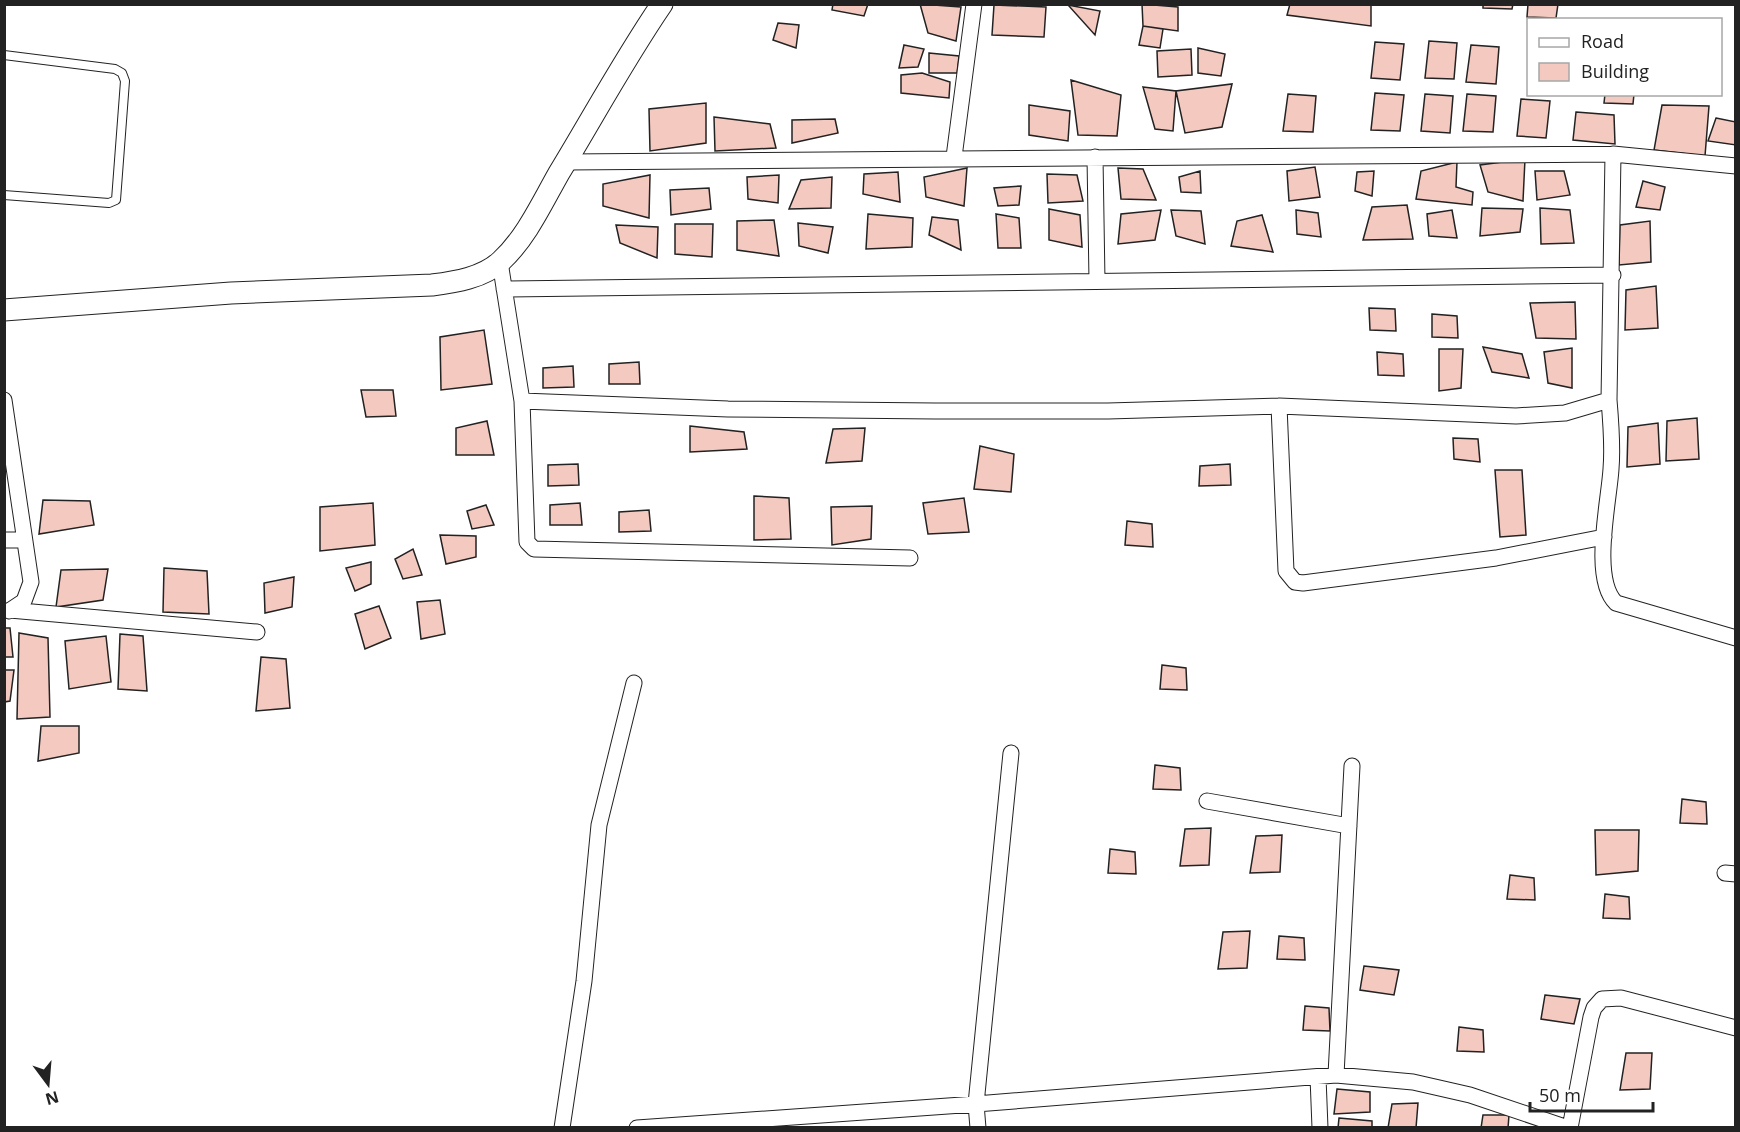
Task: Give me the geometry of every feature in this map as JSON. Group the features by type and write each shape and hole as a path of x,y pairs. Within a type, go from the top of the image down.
{"main road":[{"path":"4,310 231,293 432,285 457,282 479,274 500,262 529,225 637,42 662,4"}],"street":[{"path":"954,157 974,4"},
{"path":"566,162 954,157 1613,154 1736,166"},
{"path":"1613,154 1613,275 1609,400 1611,468 1604,537 1604,583 1608,595 1616,603 1736,638"},
{"path":"1095,157 1097,281"},
{"path":"500,262 522,401 527,542 534,549 910,558"},
{"path":"504,289 1613,275"},
{"path":"4,400 8,452 31,582 24,601 7,611"},
{"path":"522,401 729,409 935,411 1108,411 1280,406 1547,415 1609,400"},
{"path":"1280,406 1286,571 1295,582 1303,584 1496,558 1604,537"},
{"path":"4,540 24,540"},
{"path":"7,611 256,632"},
{"path":"562,1128 584,981 599,825 634,683"},
{"path":"978,1128 976,1104 1011,753"},
{"path":"1336,1075 1352,766"},
{"path":"1207,801 1349,826"},
{"path":"637,1128 1336,1075 1413,1082 1470,1095 1569,1128 1591,1017 1594,1008 1602,999 1621,998 1736,1028"},
{"path":"1318,1077 1320,1128"}],"lane":[{"path":"4,55 115,69 122,73 126,81 116,200 109,203 4,195"}],"building":[{"path":"833,4 868,4 864,16 832,10"},
{"path":"920,4 961,7 956,41 928,33"},
{"path":"1142,4 1178,7 1178,31 1143,26"},
{"path":"1290,4 1371,4 1371,26 1287,15"},
{"path":"1483,4 1513,4 1512,9 1483,8"},
{"path":"1528,4 1558,4 1556,18 1527,17"},
{"path":"994,5 1046,7 1044,37 992,35"},
{"path":"1068,5 1100,11 1095,35"},
{"path":"778,23 799,25 796,48 773,40"},
{"path":"1143,26 1163,29 1160,48 1139,45"},
{"path":"1429,41 1457,43 1454,79 1425,78"},
{"path":"1375,42 1404,44 1400,80 1371,78"},
{"path":"904,45 924,49 918,67 899,68"},
{"path":"1471,45 1499,47 1496,84 1466,82"},
{"path":"1198,48 1225,54 1221,76 1198,73"},
{"path":"1191,49 1192,75 1158,77 1157,51"},
{"path":"929,53 959,56 957,73 929,73"},
{"path":"922,73 950,82 949,98 901,93 901,75"},
{"path":"1071,80 1121,95 1117,136 1078,135"},
{"path":"1232,84 1222,127 1185,133 1176,91"},
{"path":"1143,87 1176,91 1173,131 1155,129"},
{"path":"1375,93 1404,95 1400,131 1371,130"},
{"path":"1288,94 1316,96 1313,132 1283,131"},
{"path":"1425,94 1453,96 1450,133 1421,131"},
{"path":"1467,94 1496,96 1493,132 1463,131"},
{"path":"1605,96 1634,96 1633,104 1604,103"},
{"path":"1521,99 1550,101 1546,138 1517,136"},
{"path":"706,103 706,143 650,151 649,109"},
{"path":"1029,105 1070,111 1068,141 1029,135"},
{"path":"1662,105 1709,106 1705,156 1654,150"},
{"path":"1576,112 1614,115 1615,144 1573,140"},
{"path":"714,117 770,124 776,148 715,151"},
{"path":"1716,118 1736,122 1736,145 1708,141"},
{"path":"835,119 838,133 792,143 792,120"},
{"path":"1525,159 1523,201 1488,192 1480,165"},
{"path":"1457,162 1456,187 1473,192 1472,205 1416,199 1421,171"},
{"path":"1315,167 1320,197 1289,201 1287,171"},
{"path":"967,168 964,206 926,197 924,177"},
{"path":"1118,168 1143,169 1156,200 1121,199"},
{"path":"1200,171 1201,193 1181,192 1179,177"},
{"path":"1374,171 1372,196 1355,191 1357,172"},
{"path":"1535,171 1564,171 1570,195 1537,200"},
{"path":"898,172 900,202 863,194 864,174"},
{"path":"1047,174 1077,175 1083,201 1048,203"},
{"path":"650,175 649,218 603,206 603,184"},
{"path":"779,175 778,203 748,199 747,177"},
{"path":"832,177 831,208 789,209 801,180"},
{"path":"1643,181 1665,187 1660,210 1636,207"},
{"path":"1021,186 1019,205 998,206 994,188"},
{"path":"709,188 711,209 671,215 670,190"},
{"path":"1407,205 1413,239 1363,240 1372,207"},
{"path":"1482,208 1523,209 1520,232 1480,236"},
{"path":"1540,208 1570,210 1574,243 1541,244"},
{"path":"1049,209 1080,215 1082,247 1049,240"},
{"path":"1161,210 1155,240 1118,244 1121,214"},
{"path":"1171,210 1201,211 1205,244 1176,236"},
{"path":"1296,210 1318,213 1321,237 1297,234"},
{"path":"1452,210 1457,238 1429,236 1427,214"},
{"path":"868,214 913,218 912,247 866,249"},
{"path":"996,214 1019,218 1021,248 998,248"},
{"path":"1262,215 1273,252 1231,246 1237,221"},
{"path":"932,217 958,220 961,250 929,235"},
{"path":"774,220 779,256 737,250 737,221"},
{"path":"1650,221 1651,262 1619,265 1620,225"},
{"path":"798,223 833,227 828,253 799,246"},
{"path":"675,224 713,224 712,257 675,254"},
{"path":"616,225 658,227 657,258 620,243"},
{"path":"1656,286 1658,328 1625,330 1626,290"},
{"path":"1575,302 1576,339 1536,338 1530,303"},
{"path":"1369,308 1395,309 1396,331 1370,330"},
{"path":"1432,314 1457,316 1458,338 1432,337"},
{"path":"484,330 492,384 441,390 440,337"},
{"path":"1483,347 1522,354 1529,378 1492,372"},
{"path":"1572,348 1572,388 1548,383 1544,352"},
{"path":"1439,349 1463,349 1461,388 1439,391"},
{"path":"1377,352 1403,354 1404,376 1378,375"},
{"path":"639,362 640,384 609,384 609,364"},
{"path":"573,366 574,387 543,388 543,368"},
{"path":"361,390 393,390 396,416 366,417"},
{"path":"1697,418 1699,459 1666,461 1667,421"},
{"path":"487,421 494,455 456,455 456,428"},
{"path":"1658,423 1660,464 1627,467 1628,427"},
{"path":"690,426 744,432 747,449 690,452"},
{"path":"865,428 862,461 826,463 833,429"},
{"path":"1453,438 1478,439 1480,462 1454,459"},
{"path":"980,446 1014,454 1011,492 974,489"},
{"path":"578,464 579,485 548,486 548,465"},
{"path":"1230,464 1231,485 1199,486 1200,466"},
{"path":"1495,470 1522,470 1526,535 1500,537"},
{"path":"754,496 789,498 791,539 754,540"},
{"path":"964,498 969,532 928,534 923,503"},
{"path":"43,500 90,501 94,525 39,534"},
{"path":"373,503 375,545 320,551 320,507"},
{"path":"580,503 582,525 550,525 550,505"},
{"path":"486,505 494,525 472,529 467,511"},
{"path":"872,506 871,539 832,545 831,507"},
{"path":"649,510 651,531 619,532 619,512"},
{"path":"1127,521 1152,524 1153,547 1125,545"},
{"path":"440,535 476,536 476,557 446,564"},
{"path":"413,549 422,575 403,579 395,559"},
{"path":"371,562 371,584 355,591 346,568"},
{"path":"164,568 207,571 209,614 163,612"},
{"path":"108,569 103,600 56,607 61,570"},
{"path":"294,577 292,607 265,613 264,583"},
{"path":"440,600 445,634 421,639 417,602"},
{"path":"379,606 391,638 365,649 355,614"},
{"path":"4,628 10,628 13,657 4,657"},
{"path":"19,633 48,638 50,717 17,719"},
{"path":"120,634 143,636 147,691 118,689"},
{"path":"106,636 111,682 69,689 65,641"},
{"path":"261,657 286,659 290,708 256,711"},
{"path":"1162,665 1186,668 1187,690 1160,689"},
{"path":"4,670 14,670 10,701 4,702"},
{"path":"41,726 79,726 79,753 38,761"},
{"path":"1155,765 1180,768 1181,790 1153,789"},
{"path":"1682,799 1706,802 1707,824 1680,823"},
{"path":"1211,828 1209,865 1180,866 1185,829"},
{"path":"1595,830 1639,830 1638,871 1596,875"},
{"path":"1282,835 1280,872 1250,873 1256,836"},
{"path":"1110,849 1135,852 1136,874 1108,873"},
{"path":"1510,875 1534,878 1535,900 1507,899"},
{"path":"1605,894 1629,897 1630,919 1603,918"},
{"path":"1250,931 1247,968 1218,969 1223,932"},
{"path":"1279,936 1304,938 1305,960 1277,959"},
{"path":"1364,966 1399,970 1394,995 1360,990"},
{"path":"1545,995 1580,999 1574,1024 1541,1019"},
{"path":"1305,1006 1329,1008 1330,1031 1303,1030"},
{"path":"1459,1027 1483,1030 1484,1052 1457,1051"},
{"path":"1626,1053 1652,1053 1650,1089 1620,1090"},
{"path":"1337,1089 1370,1092 1370,1112 1334,1114"},
{"path":"1418,1103 1416,1128 1388,1128 1392,1104"},
{"path":"1483,1115 1509,1115 1508,1128 1481,1128"},
{"path":"1339,1118 1372,1121 1372,1128 1338,1128"}]}
